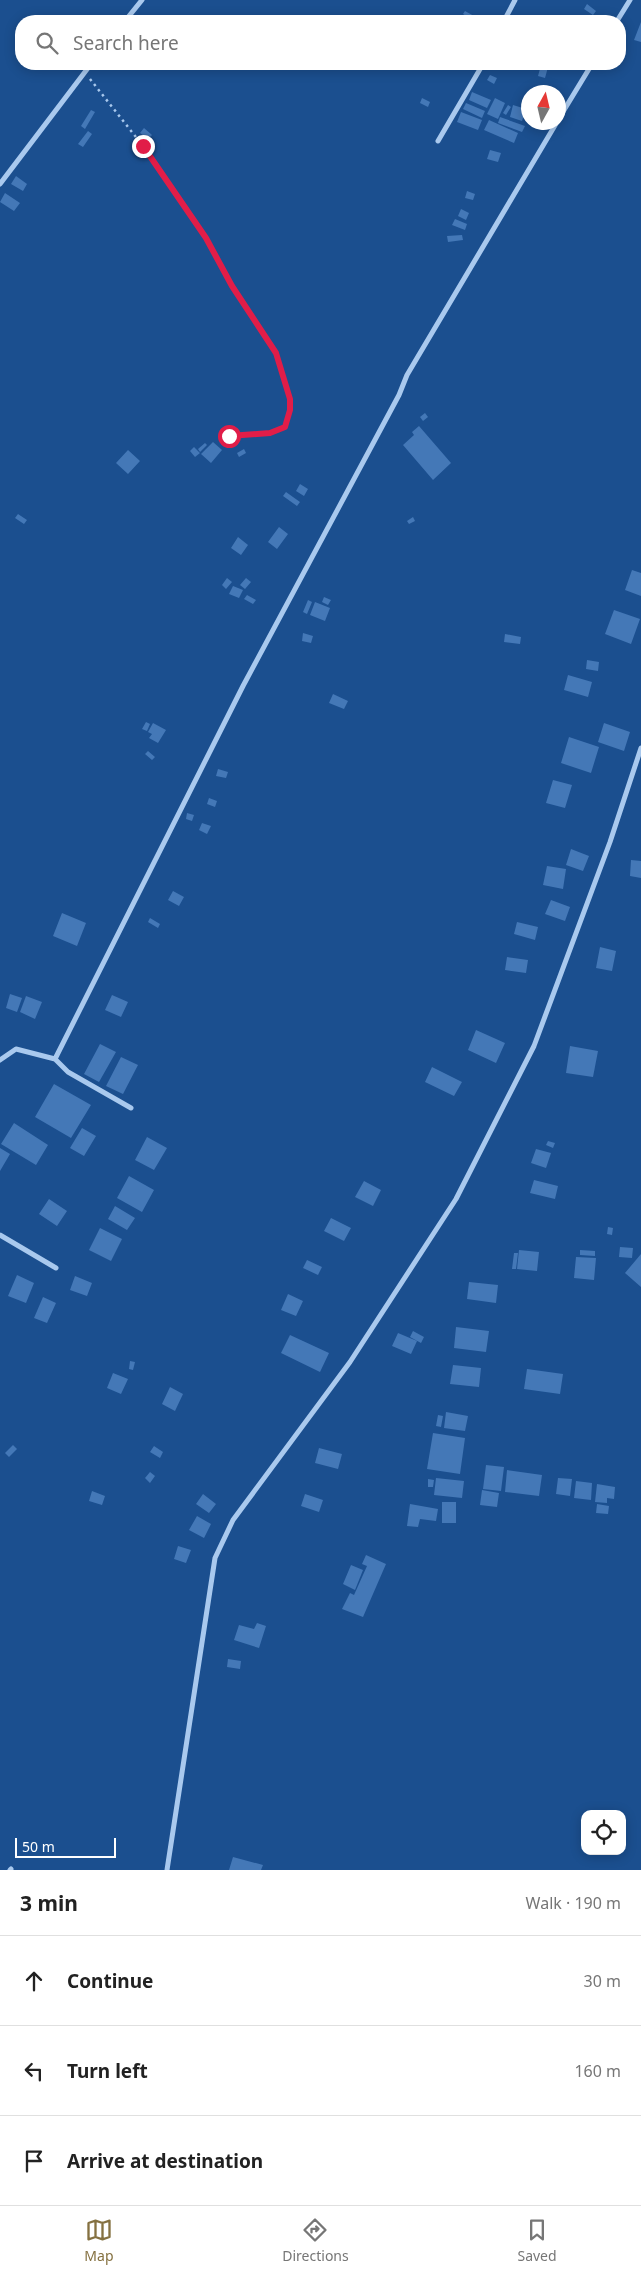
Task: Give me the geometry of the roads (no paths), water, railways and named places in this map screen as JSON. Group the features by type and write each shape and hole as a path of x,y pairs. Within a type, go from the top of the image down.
{"street":[{"path":"130,15 142,0"},
{"path":"507,15 515,0"},
{"path":"621,15 630,0"},
{"path":"0,184 86,70"},
{"path":"438,141 479,70"},
{"path":"566,108 588,70"},
{"path":"55,1059 243,686 399,395 407,375 553,130"},
{"path":"167,1870 215,1558 233,1520 350,1362 456,1199 534,1046 610,842 641,748"},
{"path":"0,1060 16,1049 55,1059 68,1072 131,1108"},
{"path":"0,1235 56,1268"}]}
